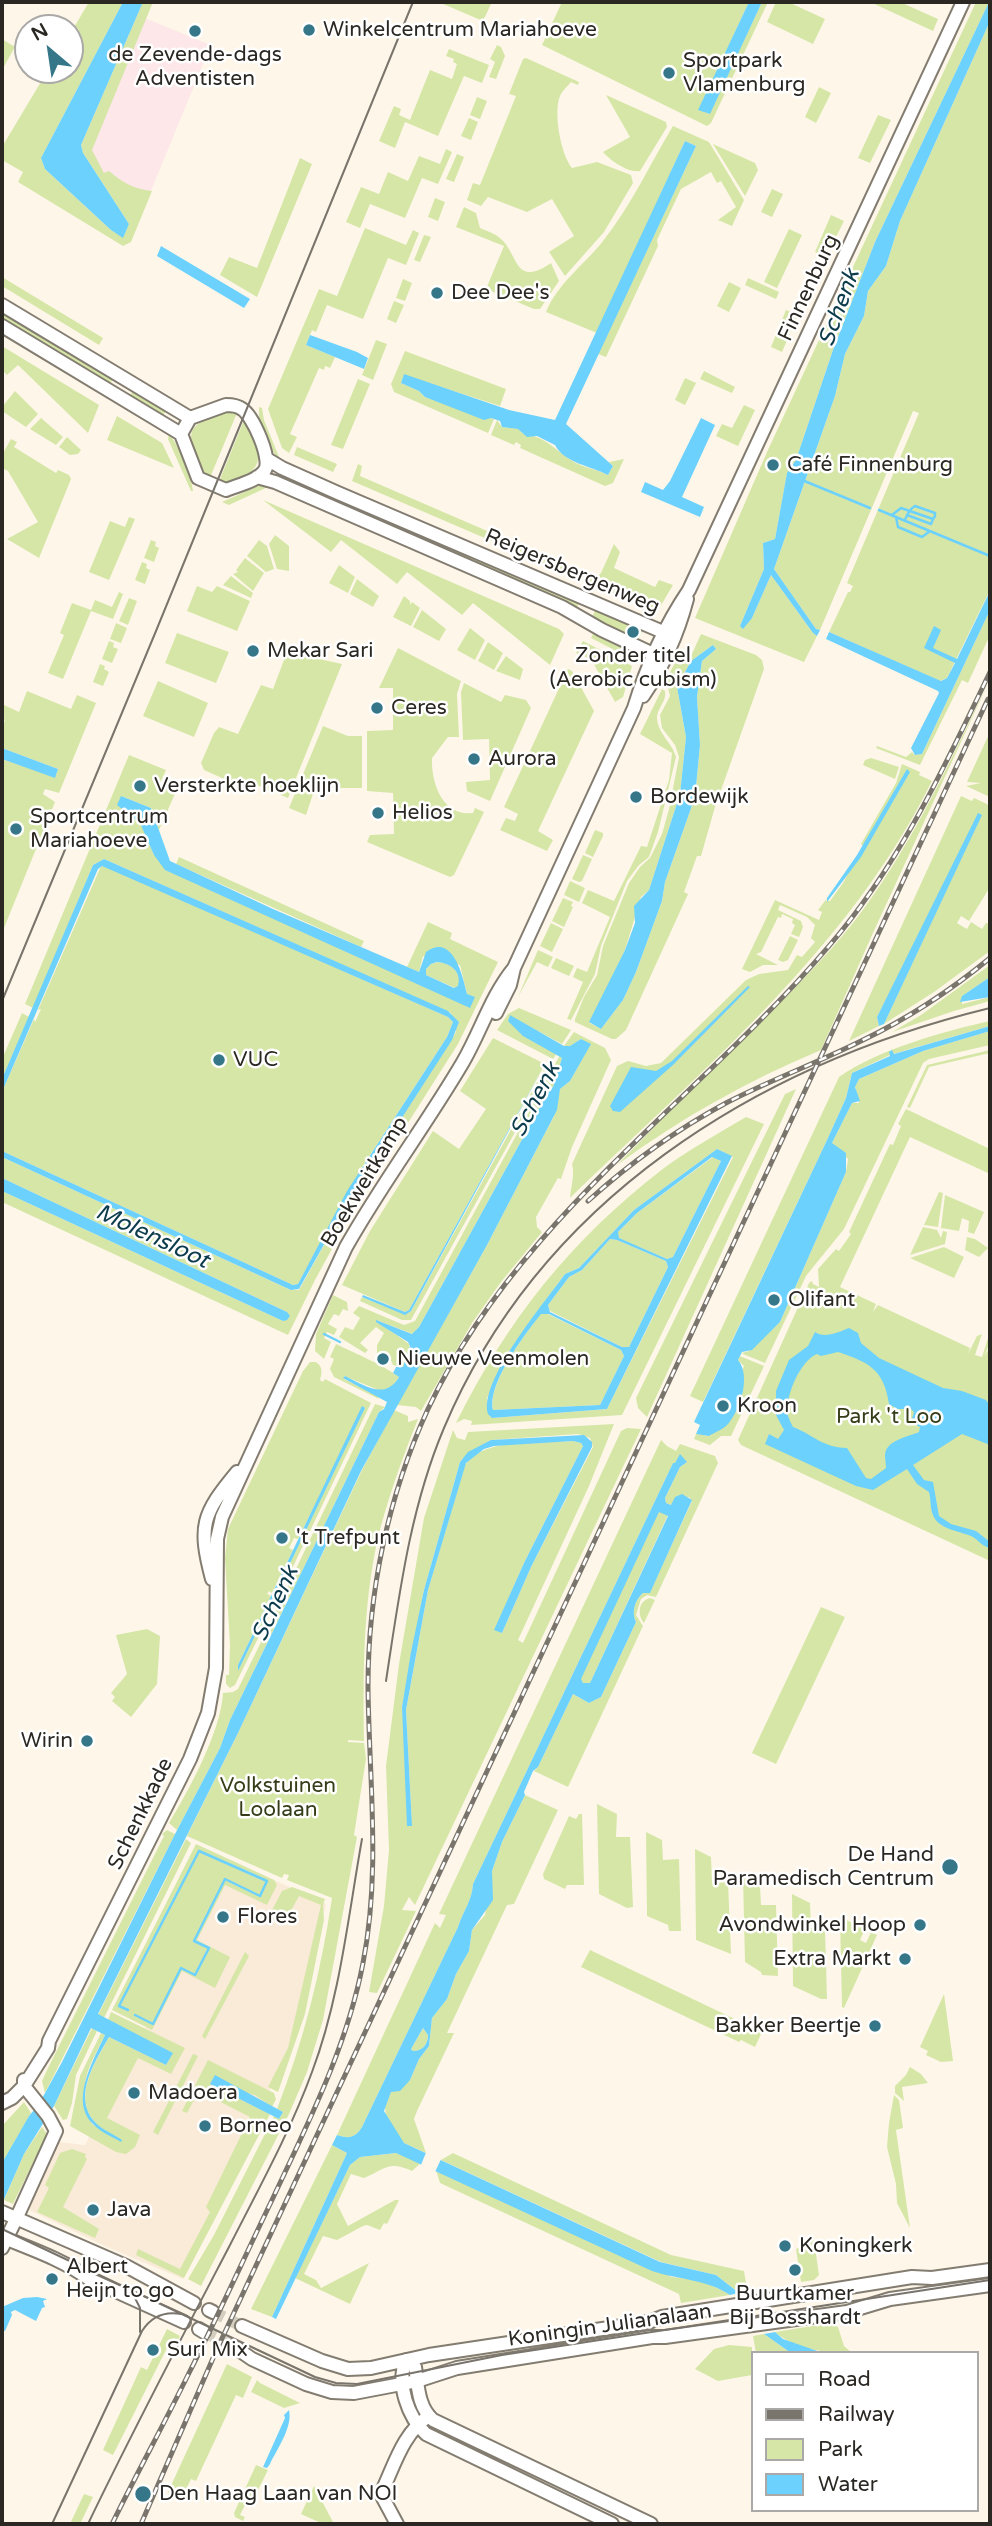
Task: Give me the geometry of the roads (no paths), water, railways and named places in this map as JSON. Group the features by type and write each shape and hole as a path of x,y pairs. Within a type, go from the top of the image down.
{"street":[{"name":"Finnenburg","path":"663,632 689,590 962,2"},
{"path":"2,305 190,418"},
{"path":"2,326 181,434 198,478 226,490 265,471 267,459 252,420 241,408 226,405 190,418 181,434"},
{"name":"Reigersbergenweg","path":"267,459 338,493 663,632 670,648"},
{"name":"Reigersbergenweg","path":"257,477 275,482 562,607 653,654"},
{"name":"Finnenburg","path":"670,648 689,590"},
{"name":"Boekweitkamp","path":"247,1458 346,1247 475,1041 503,982 513,968 634,708 663,632"},
{"path":"653,654 670,648"},
{"name":"Boekweitkamp","path":"634,708 670,648"},
{"name":"Schenkkade","path":"215,1590 204,1542 204,1526 218,1494 247,1458"},
{"name":"Schenkkade","path":"24,2086 23,2081 30,2065 43,2045 49,2041 204,1728 216,1668 217,1539 221,1519 247,1458"},
{"path":"2,2103 12,2098 24,2086 57,2131 3,2241 184,2322"},
{"path":"2,2211 126,2266 194,2302"},
{"name":"Koningin Julianalaan","path":"242,2326 332,2365 348,2369 370,2368 843,2287 990,2270"},
{"name":"Koningin Julianalaan","path":"233,2346 252,2358 320,2389 354,2393 417,2381 474,2365 652,2337 847,2312 890,2299 990,2285"},
{"path":"612,2524 434,2439 416,2424 409,2413 402,2370 406,2360 415,2367 421,2402 429,2416 651,2524"},
{"path":"397,2524 383,2498 383,2489 410,2433 416,2424 429,2416"}],"water":[{"path":"123,2 143,2 81,145 83,153 129,224 123,238 45,169 41,158 80,84 84,84 84,76"},
{"path":"749,2 762,2 710,114 698,110"},
{"path":"989,2 990,21 900,221 886,266 868,291 864,316 845,354 835,396 774,569 816,629 820,630 817,636 813,633 771,575 752,618 743,629 740,626 764,569 763,543 775,539 787,473 796,460 833,350 875,242"},
{"path":"685,141 696,146 566,424 613,466 608,475 571,460 555,445 537,436 527,437 518,429 502,427 500,421 491,418 484,420 425,397 419,391 401,383 404,374 509,410 555,420"},
{"path":"161,246 250,299 244,308 157,256"},
{"path":"310,335 368,358 364,369 306,345"},
{"path":"701,418 715,425 682,497 704,507 700,517 641,492 645,482 663,490"},
{"path":"990,591 990,610 922,754 915,755 911,748 938,691 826,639 829,632 941,681 947,678 955,663 924,648 934,626 941,630 933,648 957,659"},
{"path":"713,645 716,649 702,661 697,697 700,745 695,797 636,972 623,1000 601,1029 589,1022 625,950 635,923 634,906 649,890 680,794 686,737 677,687 691,661"},
{"path":"2,748 58,769 55,778 2,759"},
{"path":"907,769 910,772 861,857 827,902 827,898 857,855"},
{"path":"121,796 151,808 170,861 273,909 419,972 426,952 435,947 450,952 463,977 467,994 475,997 470,1008 165,870 154,855 140,823 117,805","holes":["431,964 451,966 457,973 458,986 454,988 426,975 426,969"]},
{"path":"978,813 982,815 884,1024 879,1026 877,1017"},
{"path":"104,859 448,1011 459,1022 452,1040 349,1200 299,1289 291,1290 2,1157 2,1151 293,1285 298,1284 347,1191 447,1037 453,1022 448,1017 102,866 98,869 2,1092 2,1079 93,865"},
{"path":"990,977 990,997 960,1002 962,996"},
{"path":"748,986 750,987 674,1064 620,1112 613,1111 610,1106 631,1067 656,1071 672,1061"},
{"path":"510,1015 564,1046 570,1046 581,1039 591,1044 570,1081 560,1089 557,1110 487,1245 361,1471 238,1733 98,2014 173,2053 166,2065 109,2037 88,2078 85,2101 94,2121 122,2140 121,2142 93,2124 86,2115 83,2104 86,2080 105,2035 91,2028 54,2106 24,2154 2,2204 2,2163 62,2062 220,1748 230,1720 379,1412 387,1402 343,1378 345,1376 367,1387 381,1390 393,1384 399,1377 393,1373 396,1367 403,1367 410,1346 376,1320 412,1334 419,1327 553,1087 562,1058 523,1036 508,1021"},
{"path":"990,1026 990,1031 923,1051 859,1079 855,1087 860,1101 852,1103 832,1143 846,1153 846,1172 780,1322 752,1350 742,1352 738,1360 742,1366 744,1383 733,1418 722,1429 709,1436 696,1434 700,1425 694,1422 827,1140 846,1098 852,1073 890,1056 889,1052 892,1050 894,1054"},
{"path":"544,1066 411,1311 405,1315 362,1297 363,1295 405,1312 409,1310"},
{"path":"717,1149 732,1156 607,1409 492,1418 488,1414 488,1400 493,1382 515,1342 565,1274 579,1268 634,1210","holes":["712,1157 721,1161 673,1257 667,1259 619,1238 618,1232 637,1213","610,1239 666,1261 668,1267 629,1347 622,1347 550,1312 548,1305 569,1277 582,1270","541,1314 549,1314 621,1350 624,1356 600,1405 493,1410 493,1399 501,1373"]},
{"path":"2,1178 287,1312 290,1316 283,1321 2,1191"},
{"path":"849,1328 858,1333 861,1343 879,1358 943,1388 962,1391 986,1400 990,1406 990,1445 962,1434 913,1465 924,1480 933,1482 939,1516 951,1524 976,1531 990,1542 990,1548 971,1536 939,1523 932,1512 929,1492 917,1484 907,1469 873,1490 856,1486 765,1444 769,1434 778,1439 784,1430 776,1415 776,1391 789,1360 808,1346 815,1332 827,1335","holes":["838,1352 873,1369 883,1383 889,1404 897,1409 911,1409 914,1412 911,1422 920,1427 919,1432 889,1446 885,1456 886,1468 871,1479 866,1478 847,1448 824,1443 793,1427 787,1413 789,1396 805,1363 817,1354 821,1356"]},
{"path":"362,1406 365,1408 238,1671 238,1665"},
{"path":"584,1435 592,1442 592,1447 531,1567 502,1633 494,1630 524,1563 583,1446 573,1441 494,1446 484,1449 466,1463 428,1590 406,1710 412,1826 407,1826 402,1707 424,1590 460,1462 468,1452 491,1440"},
{"path":"680,1454 687,1462 680,1467 665,1498 666,1503 671,1505 675,1497 682,1494 692,1500 650,1593 643,1593 636,1603 636,1622 601,1697 589,1703 573,1694 538,1767 533,1771 492,1871 493,1900 472,1930 469,1951 456,1974 447,1999 432,2018 429,2046 419,2059 410,2080 400,2091 391,2092 384,2111 404,2143 660,2262 716,2275 739,2293 730,2295 702,2283 652,2271 396,2153 360,2157 350,2165 276,2319 272,2317 347,2153 332,2145 337,2135 351,2137 362,2127 458,1927 473,1884","holes":["659,1512 668,1516 590,1683 583,1683 581,1679","423,2028 428,2035 426,2044 420,2050 413,2051 411,2049"]},
{"path":"215,2075 283,2112 279,2119 210,2084"},
{"path":"23,2298 47,2299 43,2301 45,2307 36,2321 15,2310 11,2312 5,2331 2,2330 2,2307"},
{"path":"775,2332 783,2339 817,2351 788,2351 764,2334"},
{"path":"289,2410 289,2424 284,2438 270,2464 267,2468 263,2467 284,2415"}],"waterway":[{"path":"802,480 870,508"},
{"path":"892,515 901,508 933,519 935,513 915,506 910,510 908,512 905,520"},
{"path":"879,510 990,556"},
{"path":"907,515 931,524 933,519"},
{"path":"896,517 898,527 922,537 930,531"},
{"name":"Molensloot","path":"324,1334 340,1342"},
{"path":"128,2010 119,2006 199,1851 267,1881 260,1896 225,1879 194,1941 209,1948 195,1975 181,1968 153,2024 135,2015"}],"tunnel":[{"path":"213,2312 242,2326"},
{"path":"204,2332 233,2346"}],"tram line":[{"path":"2,1001 413,2"},
{"path":"386,1681 407,1553 432,1458 485,1347 537,1274 597,1210 665,1154 740,1106 819,1066 903,1033 990,1008"},
{"path":"88,2524 274,2160 303,2094 330,2015 362,1839"},
{"path":"2,2229 315,2377 336,2383 357,2384 502,2355 990,2280"},
{"path":"129,2286 140,2308 140,2332"},
{"path":"52,2524 142,2331 158,2316 181,2314"}],"railway":[{"path":"112,2524 200,2352 299,2142 337,2055 356,1994 372,1894 373,1825 368,1687 376,1580 391,1510 428,1409 465,1341 510,1278 559,1220 777,1003 854,915 899,849 990,672"},
{"path":"141,2524 217,2349 988,699"},
{"path":"588,1201 637,1160 689,1124 726,1103 895,1023 944,993 990,958"}],"place":[{"name":"Winkelcentrum Mariahoeve","path":"309,30"},
{"name":"de Zevende-dags Adventisten","path":"195,31"},
{"name":"Sportpark Vlamenburg","path":"669,73"},
{"name":"Dee Dee's","path":"437,293"},
{"name":"Café Finnenburg","path":"773,465"},
{"name":"Zonder titel (Aerobic cubism)","path":"633,632"},
{"name":"Mekar Sari","path":"253,651"},
{"name":"Ceres","path":"377,708"},
{"name":"Aurora","path":"474,759"},
{"name":"Versterkte hoeklijn","path":"140,786"},
{"name":"Bordewijk","path":"636,797"},
{"name":"Helios","path":"378,813"},
{"name":"Sportcentrum Mariahoeve","path":"16,829"},
{"name":"VUC","path":"219,1060"},
{"name":"Olifant","path":"774,1300"},
{"name":"Nieuwe Veenmolen","path":"383,1359"},
{"name":"Kroon","path":"723,1406"},
{"name":"'t Trefpunt","path":"282,1538"},
{"name":"Wirin","path":"87,1741"},
{"name":"De Hand Paramedisch Centrum","path":"950,1867"},
{"name":"Flores","path":"223,1917"},
{"name":"Avondwinkel Hoop","path":"920,1925"},
{"name":"Extra Markt","path":"905,1959"},
{"name":"Bakker Beertje","path":"875,2026"},
{"name":"Madoera","path":"134,2093"},
{"name":"Borneo","path":"205,2126"},
{"name":"Java","path":"93,2210"},
{"name":"Koningkerk","path":"785,2246"},
{"name":"Buurtkamer Bij Bosshardt","path":"795,2270"},
{"name":"Albert Heijn to go","path":"52,2279"},
{"name":"Suri Mix","path":"153,2350"},
{"name":"Den Haag Laan van NOI","path":"143,2494"}],"water label":[{"name":"Schenk","path":"840,308"},
{"name":"Schenk","path":"536,1100"},
{"name":"Schenk","path":"276,1604"}],"park label":[{"name":"Park 't Loo","path":"889,1417"},
{"name":"Volkstuinen Loolaan","path":"278,1798"}]}
